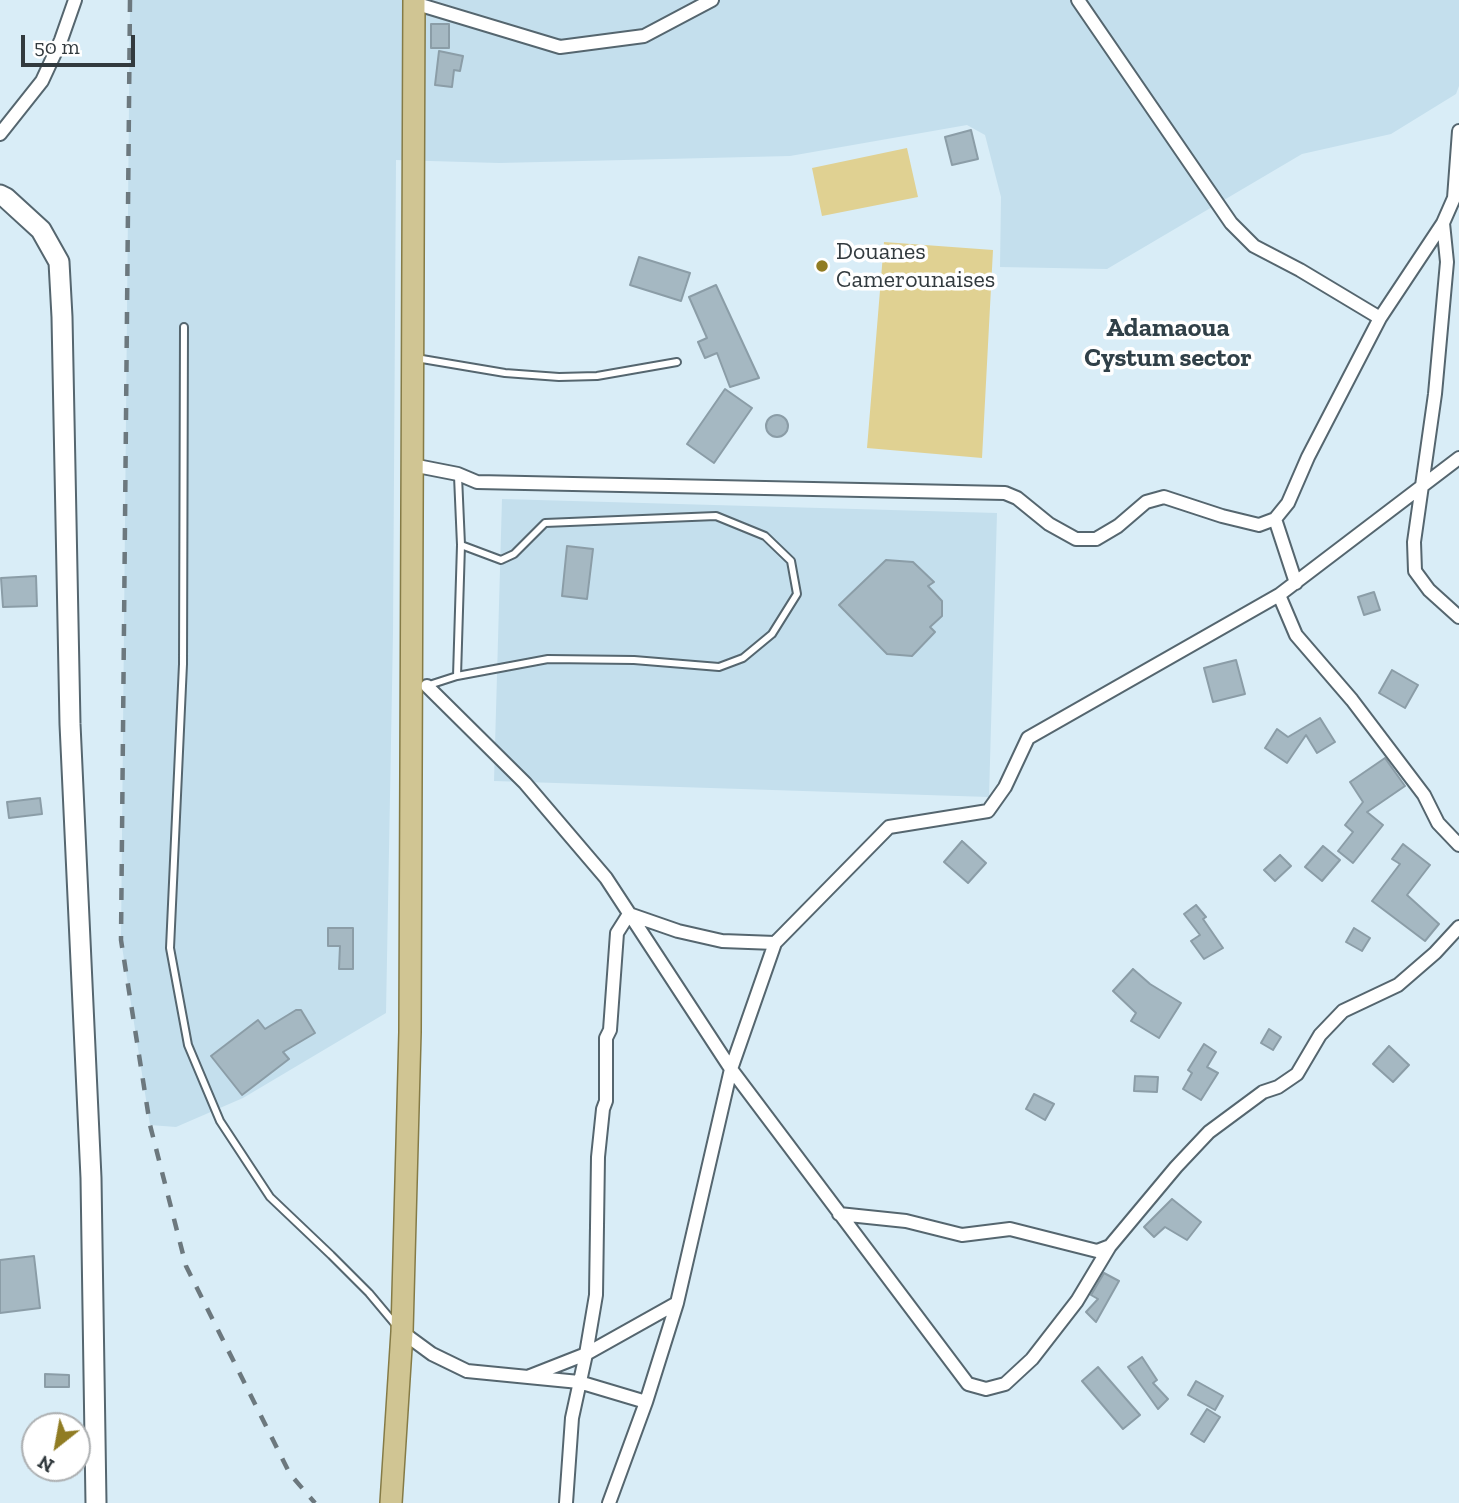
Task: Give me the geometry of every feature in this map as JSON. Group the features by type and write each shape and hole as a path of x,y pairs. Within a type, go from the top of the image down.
{"main road":[{"path":"391,1503 402,1332 419,689 412,465 414,1"}],"street":[{"path":"0,134 42,81 61,40 75,0"},
{"path":"414,1 560,47 644,36 712,0"},
{"path":"1078,0 1231,223 1254,246 1380,318"},
{"path":"412,465 458,474 477,482 1005,493 1017,498 1049,524 1076,539 1096,539 1118,526 1146,502 1164,497 1259,525 1275,519 1289,503 1308,457 1380,318 1443,223 1454,198 1459,131"},
{"path":"0,195 41,230 59,262 70,724 91,1178 96,1503"},
{"path":"1443,223 1447,262 1435,394 1414,542 1415,571 1429,590 1459,617"},
{"path":"609,1503 646,1402 677,1303 731,1069 775,943 889,827 988,811 1005,787 1028,738 1279,595 1459,458"},
{"path":"1275,519 1296,583"},
{"path":"1279,595 1296,635 1352,700 1424,795 1438,822 1459,845"},
{"path":"419,689 525,783 606,878 731,1069 968,1384 986,1389 1005,1384 1032,1359 1077,1301 1110,1246 1209,1132 1263,1092 1278,1087 1297,1074 1320,1035 1343,1011 1398,985 1435,953 1459,927"},
{"path":"629,914 678,931 722,941 775,943"},
{"path":"566,1503 572,1418 596,1295 598,1157 606,1101 606,1038 610,1030 617,933 629,914"},
{"path":"839,1214 906,1221 962,1235 1010,1229 1097,1251 1110,1246"},
{"path":"528,1376 586,1354 677,1303"},
{"path":"402,1332 432,1354 467,1371 579,1382 646,1402"}],"lane":[{"path":"184,327 183,664 170,948 188,1045 220,1121 270,1197 341,1264 402,1332"},
{"path":"413,358 505,373 559,377 621,373 677,362"},
{"path":"457,676 461,545 458,474"},
{"path":"419,689 457,676 548,659 634,660 719,667 743,658 772,634 797,594 791,561 765,536 716,516 545,523 514,554 501,560 461,545"}],"shaded area":[{"path":"130,0 1459,0 1459,86 1456,94 1391,134 1302,154 1107,269 1000,267 1001,197 985,135 967,125 790,156 499,163 396,160 393,633 386,1013 243,1098 176,1127 150,1125 121,940"},
{"path":"907,148 918,197 822,216 812,168"},
{"path":"884,242 993,250 982,458 867,448"},
{"path":"502,499 997,513 989,797 494,781"}],"building":[{"path":"431,24 449,24 449,48 431,48"},
{"path":"439,51 463,56 460,71 454,70 452,87 435,85"},
{"path":"971,130 978,159 952,165 945,137"},
{"path":"639,257 690,273 681,301 630,285"},
{"path":"716,285 759,378 730,387 717,353 705,358 698,342 707,338 689,297"},
{"path":"725,389 752,408 714,463 687,444"},
{"path":"777,415 785,418 788,426 785,434 777,437 769,434 766,426 769,418"},
{"path":"567,546 593,549 587,599 562,596"},
{"path":"886,560 913,562 934,582 928,586 942,601 942,616 930,627 935,632 912,656 887,654 839,605"},
{"path":"36,576 37,606 3,607 1,578"},
{"path":"1374,592 1380,610 1364,615 1358,597"},
{"path":"1236,660 1245,694 1213,702 1204,668"},
{"path":"1392,670 1418,685 1405,708 1379,693"},
{"path":"1320,718 1335,742 1317,753 1306,735 1287,763 1265,748 1277,729 1288,737"},
{"path":"1385,758 1405,786 1367,812 1383,825 1353,863 1338,851 1353,832 1345,825 1363,802 1350,782"},
{"path":"40,798 42,814 9,818 7,802"},
{"path":"962,841 986,863 968,883 944,862"},
{"path":"1403,844 1430,865 1407,895 1439,924 1425,941 1372,901 1400,864 1392,859"},
{"path":"1323,846 1340,860 1322,881 1305,867"},
{"path":"1280,855 1291,866 1275,881 1264,870"},
{"path":"1196,905 1223,948 1204,959 1191,941 1200,935 1184,914"},
{"path":"328,928 353,928 353,969 339,969 340,946 328,946"},
{"path":"1354,928 1370,938 1362,951 1346,942"},
{"path":"1133,969 1150,984 1181,1003 1159,1038 1131,1021 1136,1013 1113,991"},
{"path":"296,1010 301,1010 315,1033 283,1052 289,1059 242,1095 211,1056 258,1020 265,1029"},
{"path":"1269,1029 1281,1037 1273,1050 1261,1043"},
{"path":"1204,1044 1216,1052 1207,1067 1218,1073 1201,1100 1183,1089 1192,1073 1188,1070"},
{"path":"1389,1046 1409,1065 1393,1082 1373,1064"},
{"path":"1135,1076 1158,1077 1157,1092 1134,1091"},
{"path":"1034,1094 1054,1104 1045,1120 1026,1109"},
{"path":"1172,1199 1201,1222 1187,1240 1165,1227 1154,1237 1144,1227"},
{"path":"34,1256 40,1308 0,1313 0,1260"},
{"path":"1104,1273 1119,1281 1096,1322 1086,1312 1098,1299 1091,1295"},
{"path":"1142,1357 1157,1380 1153,1383 1168,1399 1158,1409 1128,1367"},
{"path":"1098,1367 1140,1415 1123,1429 1082,1381"},
{"path":"45,1374 69,1375 69,1387 45,1387"},
{"path":"1196,1381 1223,1396 1215,1410 1188,1395"},
{"path":"1207,1409 1220,1417 1204,1442 1191,1434"}],"railway":[{"path":"130,0 121,940 150,1125 186,1266 290,1474 315,1503"}],"place":[{"name":"Douanes Camerounaises","path":"822,266"}],"district":[{"name":"Adamaoua Cystum sector","path":"1168,344"}]}
